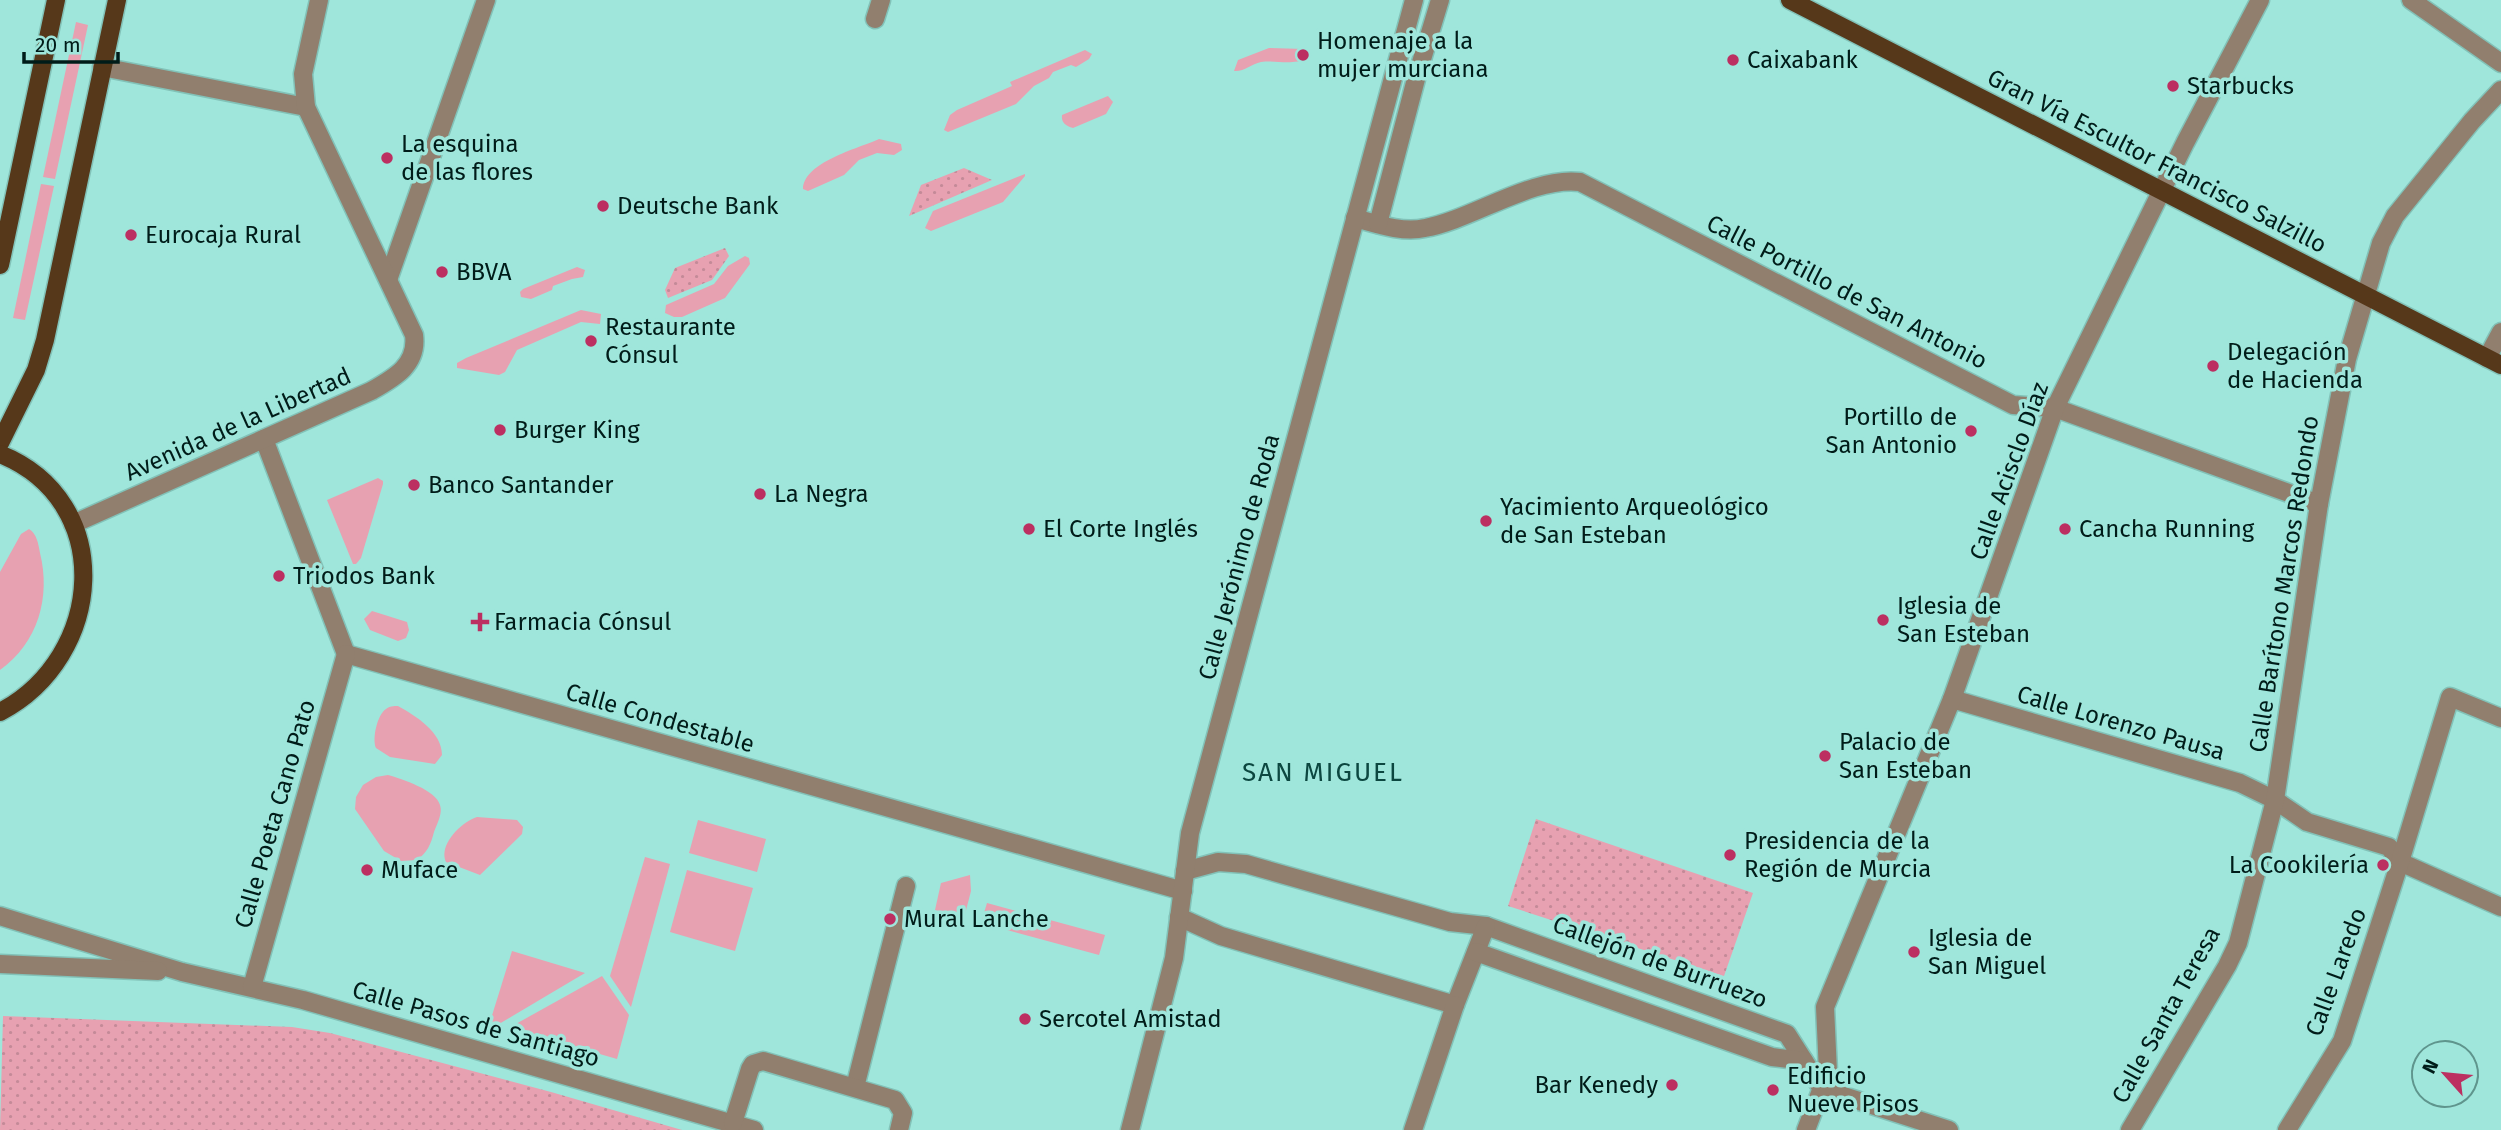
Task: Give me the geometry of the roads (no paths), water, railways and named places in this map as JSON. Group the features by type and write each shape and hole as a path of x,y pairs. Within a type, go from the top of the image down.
{"main road":[{"path":"0,265 5,218 56,0"},
{"path":"0,443 36,370 45,340 117,0"},
{"name":"Gran Vía Escultor Francisco Salzillo","path":"1790,0 2494,361"},
{"path":"0,454 24,465 48,485 62,503 73,524 83,568 80,614 73,636 49,675 32,691 0,712"}],"street":[{"path":"319,0 303,74 306,107 389,277"},
{"path":"389,277 486,0"},
{"path":"875,19 881,0"},
{"name":"Calle Jerónimo de Roda","path":"1130,1130 1174,958 1190,832 1414,0"},
{"path":"1378,224 1440,0"},
{"name":"Calle Acisclo Díaz","path":"1806,1130 1828,1072 1825,1007 1952,699 2055,408 2260,0"},
{"path":"2411,0 2501,63"},
{"path":"102,67 306,107"},
{"name":"Calle Barítono Marcos Redondo","path":"2275,800 2319,504 2347,359 2381,243 2391,222 2472,121 2501,90"},
{"name":"Calle Portillo de San Antonio","path":"1355,218 1409,229 1425,228 1555,181 1580,182 2013,405 2055,408 2319,504"},
{"name":"Avenida de la Libertad","path":"73,524 388,382 410,363 416,345 389,277"},
{"path":"2494,361 2501,332"},
{"path":"264,439 346,654"},
{"name":"Calle Condestable","path":"346,654 1183,891"},
{"name":"Calle Poeta Cano Pato","path":"252,987 346,654"},
{"name":"Calle Laredo","path":"2287,1130 2342,1041 2450,697 2501,718"},
{"name":"Calle Lorenzo Pausa","path":"1952,699 2240,783 2275,800 2307,822 2389,847 2400,862 2501,907"},
{"name":"Calle Santa Teresa","path":"2130,1130 2238,943 2275,800"},
{"name":"Callejón de Burruezo","path":"1185,871 1218,862 1246,864 1450,922 1486,926 1787,1034 1822,1089"},
{"path":"855,1087 906,886"},
{"name":"Calle Pasos de Santiago","path":"0,916 182,972 252,987 754,1130"},
{"path":"1179,917 1221,936 1455,1005"},
{"path":"1413,1130 1455,1005 1486,926"},
{"name":"Callejón de Burruezo","path":"1476,952 1772,1057 1804,1061"},
{"name":"Calle Pasos de Santiago","path":"0,964 182,972"},
{"path":"733,1123 750,1069 758,1061 770,1062 895,1101 902,1113 899,1130"},
{"path":"1822,1089 1949,1130"}],"place":[{"name":"Homenaje a la mujer murciana","path":"1303,55"},
{"name":"Caixabank","path":"1733,60"},
{"name":"Starbucks","path":"2173,86"},
{"name":"La esquina de las flores","path":"387,158"},
{"name":"Deutsche Bank","path":"603,206"},
{"name":"Eurocaja Rural","path":"131,235"},
{"name":"BBVA","path":"442,272"},
{"name":"Restaurante Cónsul","path":"591,341"},
{"name":"Delegación de Hacienda","path":"2213,366"},
{"name":"Burger King","path":"500,430"},
{"name":"Portillo de San Antonio","path":"1971,431"},
{"name":"Banco Santander","path":"414,485"},
{"name":"La Negra","path":"760,494"},
{"name":"Yacimiento Arqueológico de San Esteban","path":"1486,521"},
{"name":"El Corte Inglés","path":"1029,529"},
{"name":"Cancha Running","path":"2065,529"},
{"name":"Triodos Bank","path":"279,576"},
{"name":"Iglesia de San Esteban","path":"1883,620"},
{"name":"Farmacia Cónsul","path":"480,622"},
{"name":"Palacio de San Esteban","path":"1825,756"},
{"name":"Presidencia de la Región de Murcia","path":"1730,855"},
{"name":"La Cookilería","path":"2383,865"},
{"name":"Muface","path":"367,870"},
{"name":"Mural Lanche","path":"890,919"},
{"name":"Iglesia de San Miguel","path":"1914,952"},
{"name":"Sercotel Amistad","path":"1025,1019"},
{"name":"Bar Kenedy","path":"1672,1085"},
{"name":"Edificio Nueve Pisos","path":"1773,1090"}],"district":[{"name":"SAN MIGUEL","path":"1323,772"}]}
